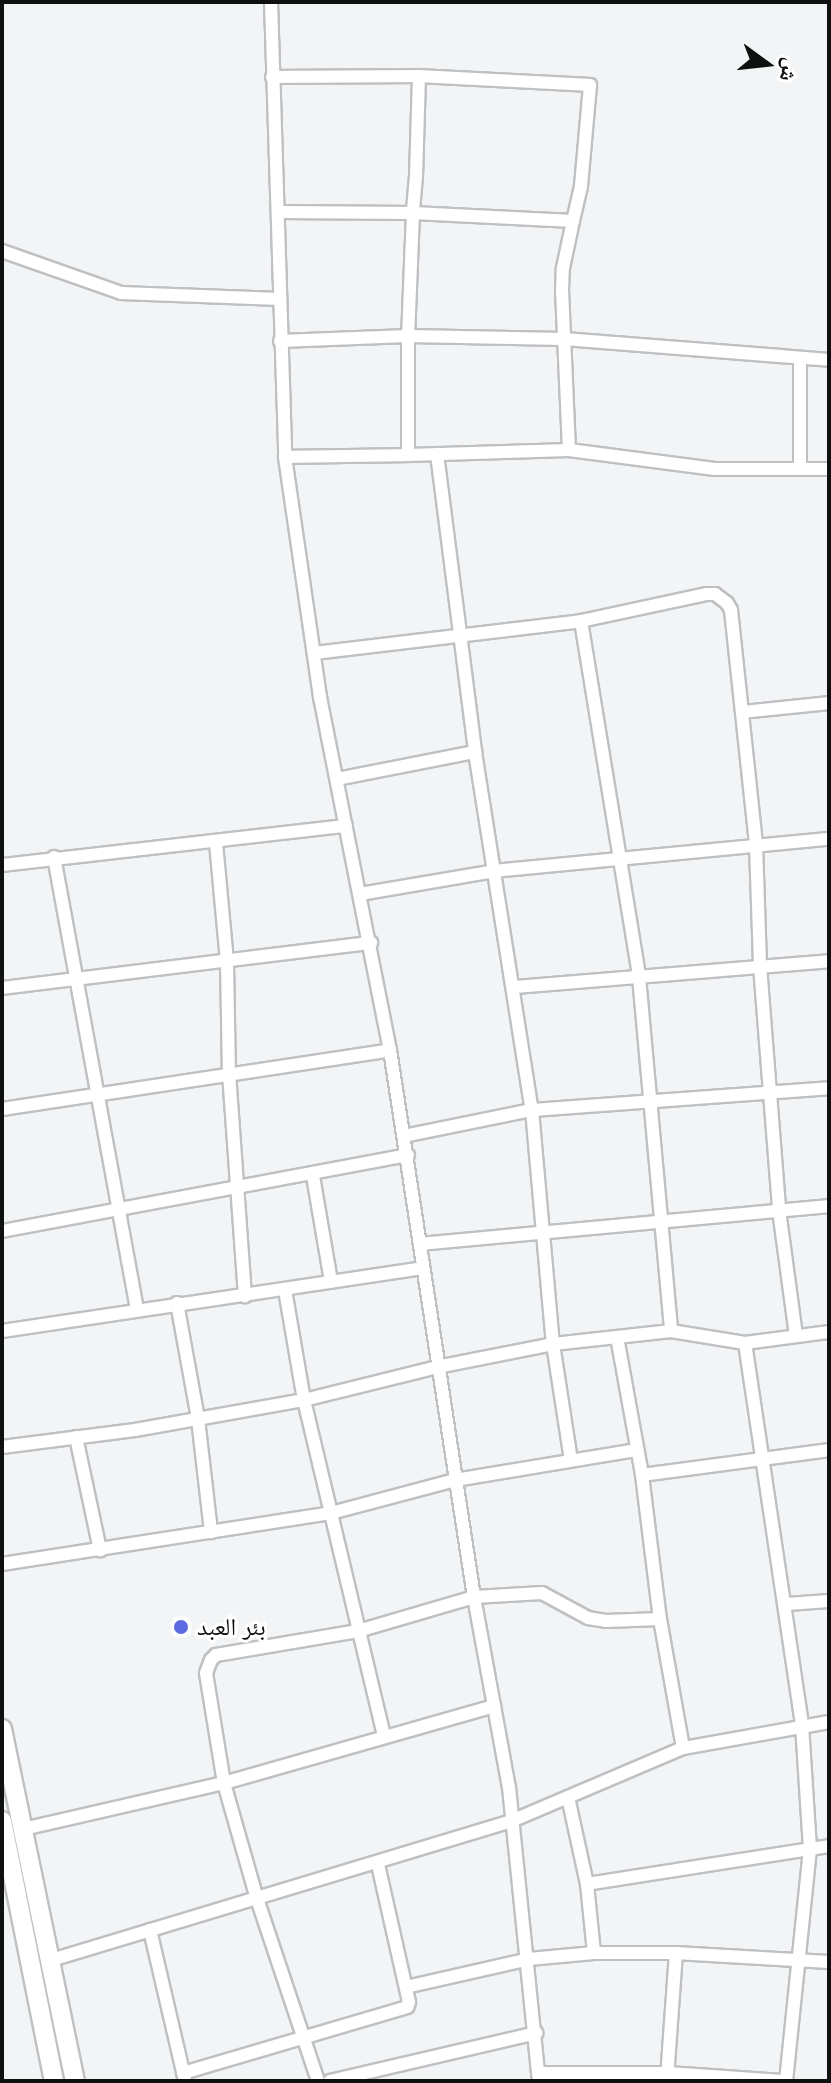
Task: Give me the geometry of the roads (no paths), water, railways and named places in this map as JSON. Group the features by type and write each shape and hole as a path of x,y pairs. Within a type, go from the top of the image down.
{"main road":[{"path":"2,1729 75,2081"},
{"path":"2,1821 6,1865 54,2081"},
{"path":"37,2000 56,1994"}],"street":[{"path":"271,2 285,457 314,653 371,943 408,1155 455,1480 514,1820 539,2077 785,2081 810,1849 802,1725 787,1604 745,1343"},
{"path":"272,77 419,76 590,85 581,186 563,268 569,450"},
{"path":"408,455 408,336 419,76"},
{"path":"279,212 413,213 573,221"},
{"path":"2,251 121,293 280,299"},
{"path":"280,341 408,336 564,339 829,360"},
{"path":"800,358 800,468"},
{"path":"285,457 569,450 679,466 829,469"},
{"path":"437,454 475,752 515,987 532,1110 553,1344 571,1460"},
{"path":"314,653 581,621 707,594 722,598 731,610 756,844 760,966 779,1210 796,1336"},
{"path":"581,621 622,857 639,977 671,1331"},
{"path":"742,712 829,703"},
{"path":"337,779 475,752"},
{"path":"2,865 346,826"},
{"path":"360,894 494,871 829,839"},
{"path":"216,843 227,962 229,1073 245,1296"},
{"path":"54,857 74,980 137,1310"},
{"path":"2,988 371,943"},
{"path":"515,987 829,961"},
{"path":"2,1109 390,1050"},
{"path":"404,1136 532,1110 829,1088"},
{"path":"2,1231 313,1176 408,1155"},
{"path":"313,1176 331,1281"},
{"path":"420,1244 660,1219 829,1206"},
{"path":"2,1331 423,1268"},
{"path":"285,1290 304,1400 384,1737"},
{"path":"177,1303 198,1419 211,1532"},
{"path":"2,1447 198,1419 304,1400 437,1367 553,1344 671,1331 745,1343 829,1332"},
{"path":"617,1337 642,1475 660,1619 683,1748"},
{"path":"76,1437 100,1550"},
{"path":"2,1564 331,1513 455,1480 636,1450"},
{"path":"642,1475 829,1450"},
{"path":"318,2081 257,1899 224,1783 209,1704 206,1673 211,1660 216,1655 358,1631 474,1597 531,1591 555,1599 569,1610 588,1618 606,1621 660,1619"},
{"path":"787,1604 829,1601"},
{"path":"23,1829 224,1783 494,1706"},
{"path":"48,1961 378,1864 514,1820 683,1748 829,1722"},
{"path":"568,1797 587,1884 594,1953"},
{"path":"587,1884 829,1846"},
{"path":"150,1930 184,2077 302,2036 404,2009 409,2002 378,1864"},
{"path":"406,1987 529,1959 594,1953 676,1953 829,1962"},
{"path":"667,2077 676,1953"},
{"path":"330,2081 536,2033"}],"place":[{"name":"بئر العبد","path":"181,1627"}]}
